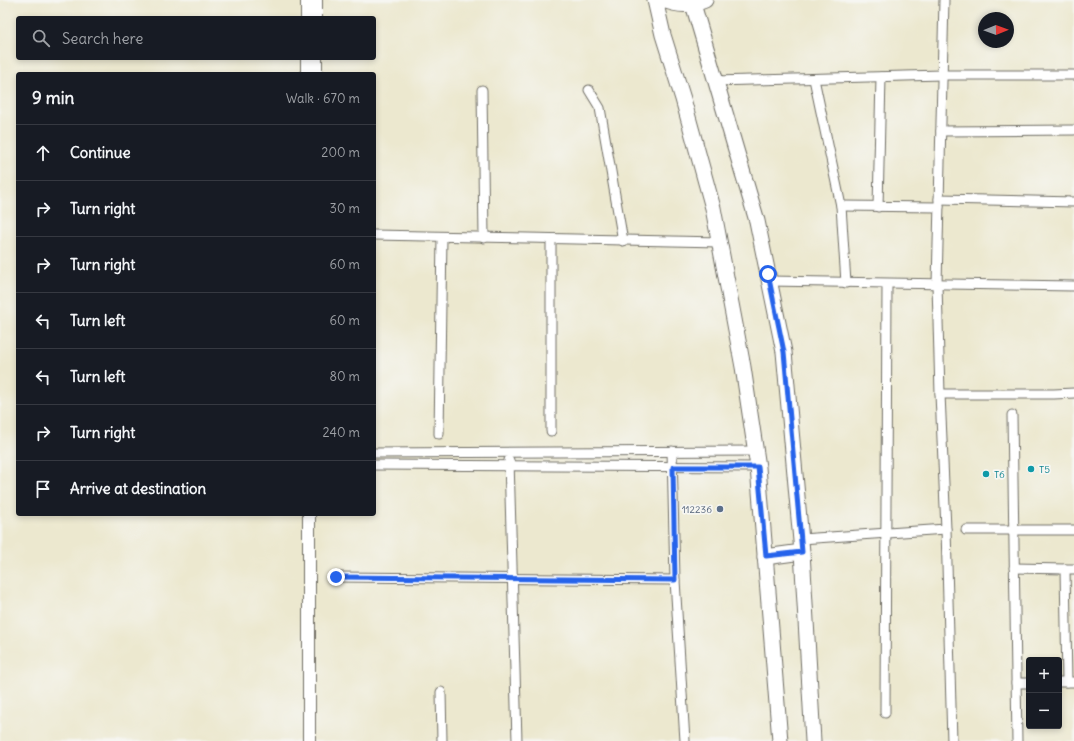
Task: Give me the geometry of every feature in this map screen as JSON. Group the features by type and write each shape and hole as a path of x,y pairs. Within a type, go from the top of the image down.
{"main road":[{"path":"655,0 663,35 683,99 713,208 742,367 758,467 780,741"},
{"path":"664,0 678,4 699,2 715,81 757,221 784,352 802,545 813,741"},
{"path":"766,556 802,545"}],"street":[{"path":"307,0 307,16"},
{"path":"316,0 316,16"},
{"path":"944,0 937,284 952,741"},
{"path":"307,60 307,72"},
{"path":"316,60 316,72"},
{"path":"715,81 942,75 1074,76"},
{"path":"878,207 881,77"},
{"path":"814,79 841,206 846,283"},
{"path":"482,90 484,238"},
{"path":"589,90 600,108 623,240"},
{"path":"941,131 1074,130"},
{"path":"841,206 878,207 939,203 1074,202"},
{"path":"376,235 720,242"},
{"path":"439,434 442,237"},
{"path":"551,239 551,431"},
{"path":"769,281 1074,286"},
{"path":"885,713 887,284"},
{"path":"940,394 1041,394 1074,392"},
{"path":"1012,415 1017,741"},
{"path":"672,451 675,580 685,741"},
{"path":"376,453 755,451"},
{"path":"509,452 517,741"},
{"path":"376,465 758,467"},
{"path":"309,516 309,741"},
{"path":"316,516 317,741"},
{"path":"802,545 886,534 946,529"},
{"path":"966,530 1074,530"},
{"path":"1014,568 1070,569 1067,682"},
{"path":"336,577 512,580 675,580"},
{"path":"1016,684 1026,683"},
{"path":"441,692 442,741"}],"place":[{"name":"T5","path":"1031,469"},
{"name":"T6","path":"986,474"},
{"name":"112236","path":"720,509"}],"route":[{"path":"336,577 512,580 675,580 673,467 758,467 766,556 802,552 784,352 768,274"}]}
